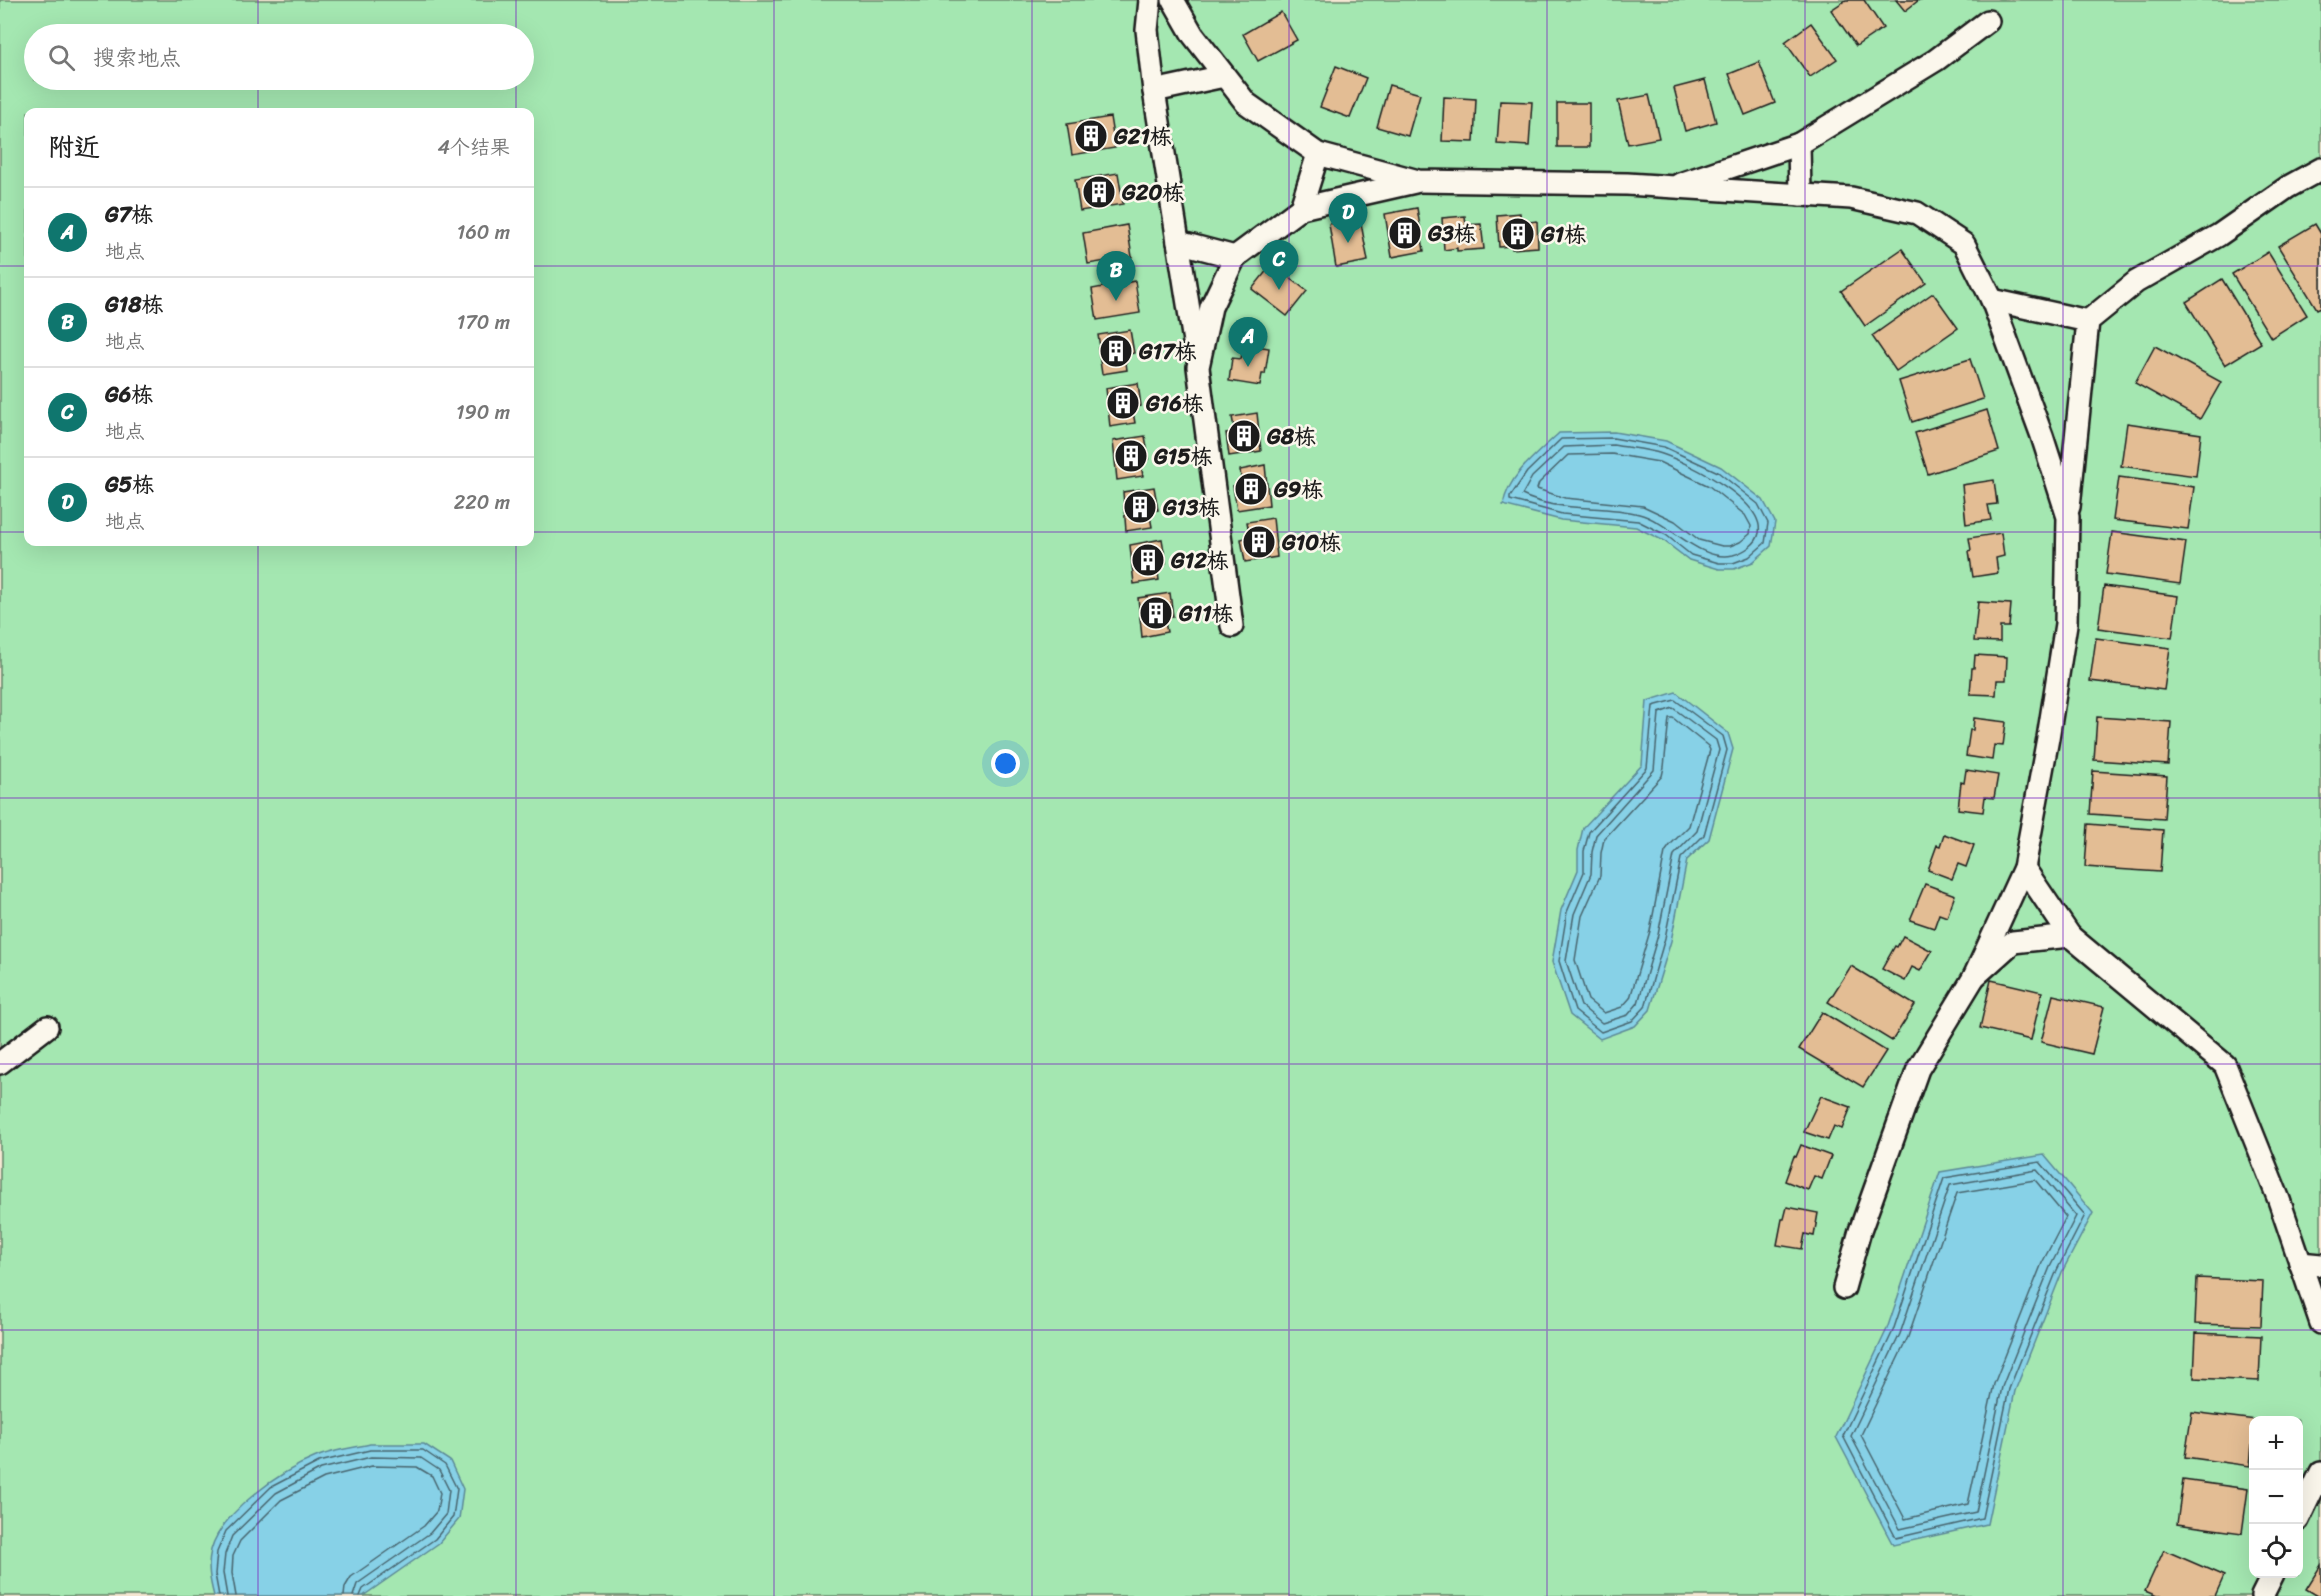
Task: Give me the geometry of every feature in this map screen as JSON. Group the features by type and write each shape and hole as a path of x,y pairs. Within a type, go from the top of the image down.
{"street":[{"path":"1150,0 1147,30 1154,91 1198,367 1232,626"},
{"path":"1173,0 1193,35 1246,103 1318,154 1418,181"},
{"path":"1671,187 1799,144 1936,60 1988,21"},
{"path":"1154,91 1224,76"},
{"path":"1799,144 1800,195"},
{"path":"1301,208 1318,154"},
{"path":"1844,1288 1860,1231 1918,1069 1974,977 2024,868 2049,738 2066,624 2068,516 2088,321 2136,282 2219,235 2288,187 2321,170"},
{"path":"1198,367 1211,307 1235,257 1301,208 1418,181 1616,184 1851,198 1917,213 1964,244 1992,300 2042,436 2068,516"},
{"path":"1178,242 1235,257"},
{"path":"1992,300 2088,321"},
{"path":"2024,868 2070,936 2225,1065 2279,1200 2311,1264 2321,1323"},
{"path":"1974,977 2013,942 2070,936"},
{"path":"0,1063 46,1027"},
{"path":"2303,1510 2321,1472"},
{"path":"2262,1596 2271,1578"}],"green space":[{"path":"0,0 2321,0 2321,1596 0,1596"}],"water":[{"path":"1614,432 1666,441 1721,467 1763,500 1775,522 1771,546 1753,562 1734,569 1719,569 1689,560 1664,541 1636,527 1561,520 1503,505 1517,474 1559,433"},
{"path":"1676,692 1728,733 1733,749 1709,839 1687,860 1671,941 1650,1010 1635,1026 1600,1039 1570,1015 1552,962 1561,910 1578,870 1578,850 1583,828 1642,765 1647,701"},
{"path":"2044,1155 2093,1213 2062,1272 2015,1391 1987,1524 1893,1545 1836,1437 1887,1329 1940,1172"},
{"path":"370,1444 424,1444 450,1461 463,1489 459,1519 439,1543 363,1596 214,1596 209,1562 211,1550 227,1521 239,1508 254,1494 302,1463 329,1453"}],"building":[{"path":"1846,0 1864,0 1883,28 1856,46 1831,10"},
{"path":"1896,0 1919,0 1905,11"},
{"path":"1281,12 1297,40 1258,61 1243,34"},
{"path":"1811,23 1837,59 1810,77 1785,42"},
{"path":"1759,62 1775,103 1745,115 1729,74"},
{"path":"1336,66 1366,78 1350,118 1320,107"},
{"path":"1705,80 1716,122 1685,131 1674,88"},
{"path":"1389,85 1420,94 1408,136 1377,127"},
{"path":"1649,95 1659,138 1628,144 1618,101"},
{"path":"1444,97 1476,99 1474,142 1442,141"},
{"path":"1500,101 1532,102 1529,146 1497,144"},
{"path":"1557,103 1589,103 1589,147 1557,147"},
{"name":"G21栋","path":"1110,117 1115,148 1072,155 1067,124"},
{"name":"G20栋","path":"1118,173 1123,204 1080,211 1075,180"},
{"name":"G3栋","path":"1417,208 1424,251 1392,257 1385,214"},
{"name":"G1栋","path":"1520,213 1521,223 1537,221 1538,247 1512,249 1512,246 1499,247 1497,215"},
{"path":"1465,216 1466,225 1481,224 1484,249 1444,250 1442,218"},
{"path":"1360,218 1368,261 1336,267 1329,224"},
{"path":"2315,224 2321,234 2321,307 2317,309 2278,246"},
{"path":"1127,225 1132,257 1088,264 1083,233"},
{"path":"1902,249 1926,283 1865,326 1841,291"},
{"path":"2268,252 2307,315 2271,338 2232,274"},
{"path":"1272,264 1307,291 1287,316 1252,289"},
{"path":"2222,279 2261,343 2225,365 2186,302"},
{"path":"1135,281 1140,313 1097,320 1092,289"},
{"path":"1933,293 1958,328 1896,371 1872,336"},
{"name":"G17栋","path":"1130,330 1134,353 1125,355 1127,370 1102,374 1098,335"},
{"path":"1244,344 1269,348 1265,374 1262,374 1260,386 1229,381 1232,358 1241,359"},
{"path":"2155,346 2221,382 2200,419 2135,383"},
{"path":"1970,359 1983,399 1912,422 1899,381"},
{"name":"G16栋","path":"1138,383 1141,406 1132,407 1135,423 1110,427 1106,388"},
{"path":"1987,410 1999,451 1928,474 1915,433"},
{"name":"G8栋","path":"1257,413 1261,451 1229,456 1226,433 1235,432 1232,417"},
{"path":"2127,423 2201,434 2196,476 2121,466"},
{"name":"G15栋","path":"1145,436 1149,459 1140,460 1143,476 1117,480 1113,441"},
{"name":"G9栋","path":"1265,465 1269,505 1237,510 1233,486 1242,485 1240,470"},
{"path":"2119,477 2194,487 2188,529 2113,520"},
{"path":"1994,480 1997,504 1988,505 1991,520 1966,524 1962,485"},
{"name":"G13栋","path":"1154,487 1158,510 1149,511 1152,527 1126,531 1123,492"},
{"name":"G10栋","path":"1273,518 1277,557 1245,562 1241,539 1250,537 1247,522"},
{"path":"2112,532 2186,542 2180,584 2106,574"},
{"path":"2001,533 2004,556 1996,558 1998,573 1973,577 1969,538"},
{"name":"G12栋","path":"1162,539 1166,563 1157,564 1159,580 1134,584 1130,545"},
{"path":"2104,586 2178,596 2172,638 2098,628"},
{"name":"G11栋","path":"1170,593 1173,616 1164,617 1167,632 1142,637 1138,598"},
{"path":"1978,602 2011,604 2009,627 2000,627 2000,642 1974,641"},
{"path":"2096,638 2170,648 2164,690 2090,681"},
{"path":"1975,655 2007,657 2006,680 1997,680 1996,695 1970,694"},
{"path":"2097,717 2171,722 2168,765 2094,760"},
{"path":"1974,718 2006,722 2003,746 1994,745 1992,760 1966,756"},
{"path":"1966,770 1998,775 1994,798 1985,797 1983,812 1958,809 1961,782 1964,783"},
{"path":"2093,771 2167,776 2164,819 2090,814"},
{"path":"2088,824 2163,830 2160,872 2085,867"},
{"path":"1944,834 1974,845 1966,867 1958,864 1952,879 1928,870 1937,845 1940,846"},
{"path":"1925,884 1955,895 1947,917 1939,914 1934,928 1910,920"},
{"path":"1903,936 1932,951 1920,971 1912,967 1905,981 1882,969"},
{"path":"1851,966 1915,1005 1892,1041 1828,1002"},
{"path":"1991,980 2042,992 2031,1040 1980,1028"},
{"path":"2053,995 2104,1007 2092,1054 2041,1042"},
{"path":"1822,1012 1886,1051 1863,1087 1799,1049"},
{"path":"1821,1096 1851,1107 1842,1129 1834,1126 1828,1140 1804,1132"},
{"path":"1801,1145 1831,1156 1822,1179 1814,1176 1808,1190 1785,1181 1794,1156 1796,1157"},
{"path":"1787,1207 1818,1213 1814,1236 1805,1234 1802,1249 1777,1245"},
{"path":"2197,1278 2263,1281 2261,1326 2195,1324"},
{"path":"2196,1333 2261,1336 2259,1381 2194,1378"},
{"path":"2192,1412 2249,1419 2249,1466 2185,1457"},
{"path":"2183,1480 2248,1489 2242,1533 2177,1524"},
{"path":"2164,1550 2224,1576 2215,1596 2157,1596 2145,1591"},
{"path":"2321,1565 2321,1596 2318,1596 2306,1589"}],"place":[{"name":"G21栋","path":"1091,136"},
{"name":"G20栋","path":"1099,192"},
{"name":"G3栋","path":"1405,233"},
{"name":"G1栋","path":"1518,234"},
{"name":"G5栋","path":"1348,243"},
{"name":"G6栋","path":"1279,290"},
{"name":"G18栋","path":"1116,301"},
{"name":"G17栋","path":"1116,351"},
{"name":"G7栋","path":"1248,367"},
{"name":"G16栋","path":"1123,403"},
{"name":"G8栋","path":"1244,436"},
{"name":"G15栋","path":"1131,456"},
{"name":"G9栋","path":"1251,489"},
{"name":"G13栋","path":"1140,507"},
{"name":"G10栋","path":"1259,542"},
{"name":"G12栋","path":"1148,560"},
{"name":"G11栋","path":"1156,613"}]}
